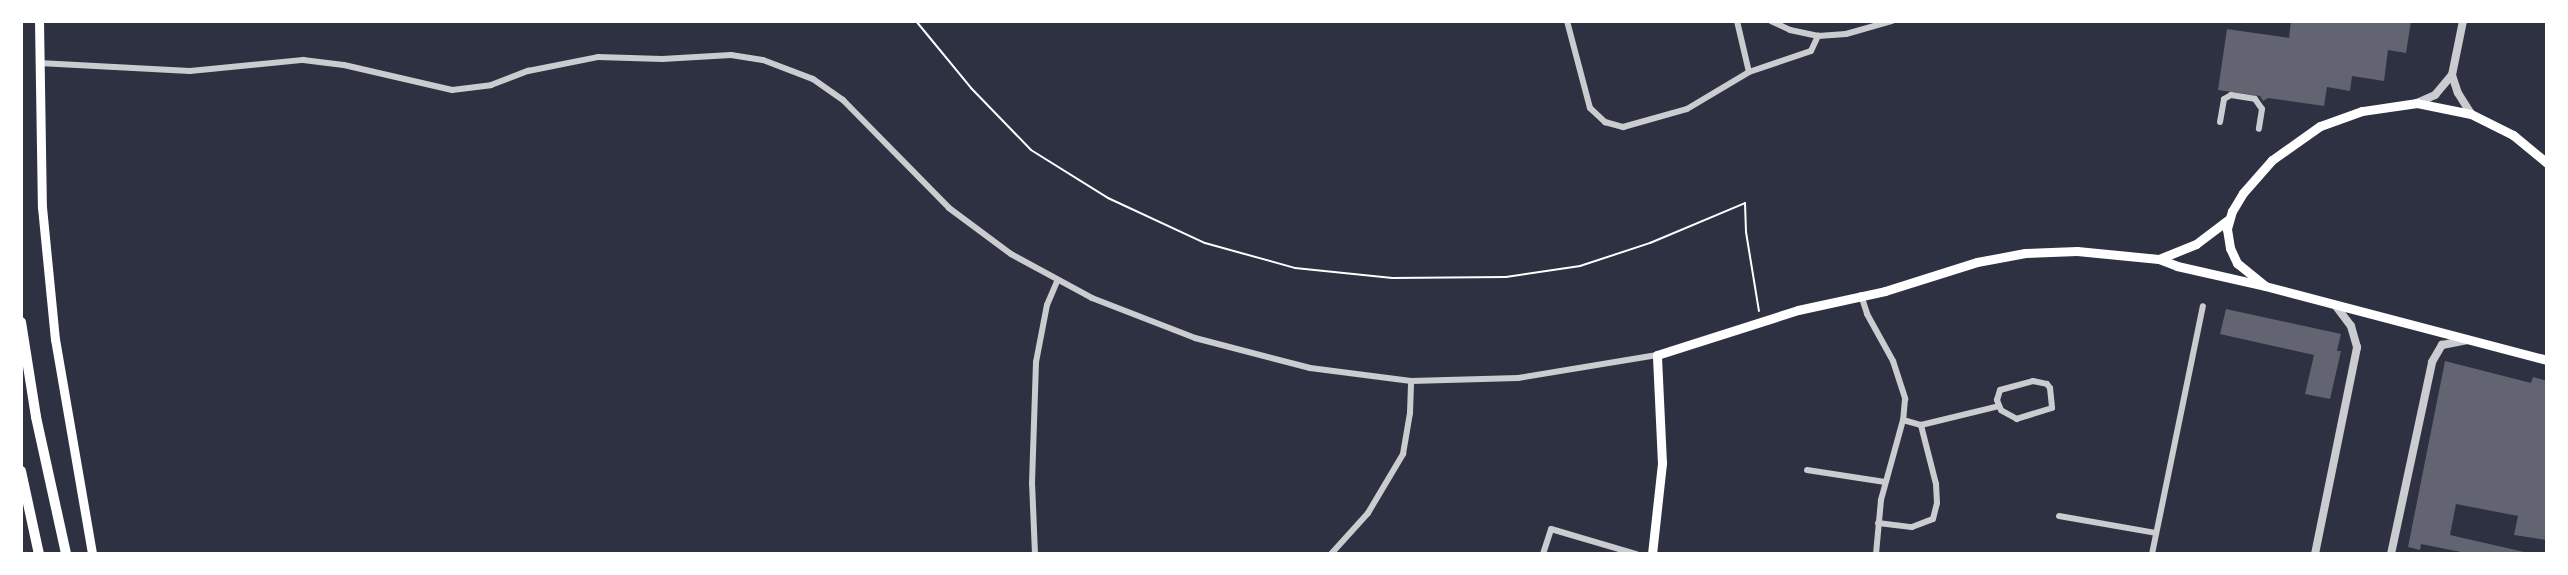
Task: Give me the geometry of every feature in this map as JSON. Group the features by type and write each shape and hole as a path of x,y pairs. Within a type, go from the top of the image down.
{"highway":[{"path":"21,322 36,417 66,554"},
{"path":"21,471 39,554"}],"main road":[{"path":"39,21 37,63 42,207 55,339 92,554"},
{"path":"2159,259 2196,244 2228,220 2255,178 2272,160 2306,134 2361,111 2417,103 2471,114 2513,135 2547,163"},
{"path":"2228,220 2228,239 2233,257 2246,274 2265,286"},
{"path":"1652,554 1662,463 1657,355 1762,322 1917,282 1977,262 2025,253 2077,251 2159,259 2177,266 2547,359"}],"street":[{"path":"1567,21 1587,101 1596,114 1610,124 1630,126 1668,116 1711,97 1749,72 1811,51 1818,36"},
{"path":"1737,21 1749,72"},
{"path":"1771,21 1790,30 1818,36 1846,34 1892,21"},
{"path":"2417,103 2435,95 2452,75 2463,21"},
{"path":"37,63 190,71 303,60 344,65 452,90 491,85 528,71 585,58 731,55 763,60 814,79 857,112 949,208 1011,254 1057,281 1132,316 1235,350 1310,368 1411,381 1518,378 1657,355"},
{"path":"2452,75 2458,93 2471,114"},
{"path":"2220,121 2224,99 2231,95 2255,99 2262,109 2259,129"},
{"path":"1035,554 1032,483 1036,362 1046,305 1057,281"},
{"path":"1861,295 1867,314 1893,361 1903,388 1903,421 1885,482 1876,554"},
{"path":"2152,554 2203,306"},
{"path":"2315,554 2357,347 2351,326 2336,306"},
{"path":"2391,554 2432,362 2442,345 2471,339"},
{"path":"1331,554 1368,513 1403,454 1409,425 1411,381"},
{"path":"1903,421 1921,425 1999,406 2017,419 2049,410 2052,399 2047,384 2033,382 2000,390 1997,394 1999,406"},
{"path":"1878,523 1912,527 1933,519 1937,503 1936,484 1921,425"},
{"path":"1807,470 1885,482"},
{"path":"2059,516 2156,533"},
{"path":"1543,554 1551,529 1636,554"}],"path":[{"path":"916,21 971,88 1031,149 1108,198 1205,243 1295,268 1392,278 1506,277 1580,266 1650,243 1745,203 1747,240 1762,322"}],"building":[{"path":"2291,21 2411,21 2406,53 2388,50 2384,81 2352,76 2350,91 2327,87 2324,106 2268,98 2263,101 2260,96 2218,90 2227,29 2289,38"},
{"path":"2226,309 2341,334 2337,351 2341,351 2330,399 2305,394 2314,355 2220,334"},
{"path":"2445,361 2531,383 2533,377 2547,381 2547,540 2514,535 2518,516 2456,504 2450,535 2533,554 2471,554 2421,544 2420,550 2408,547"}]}
